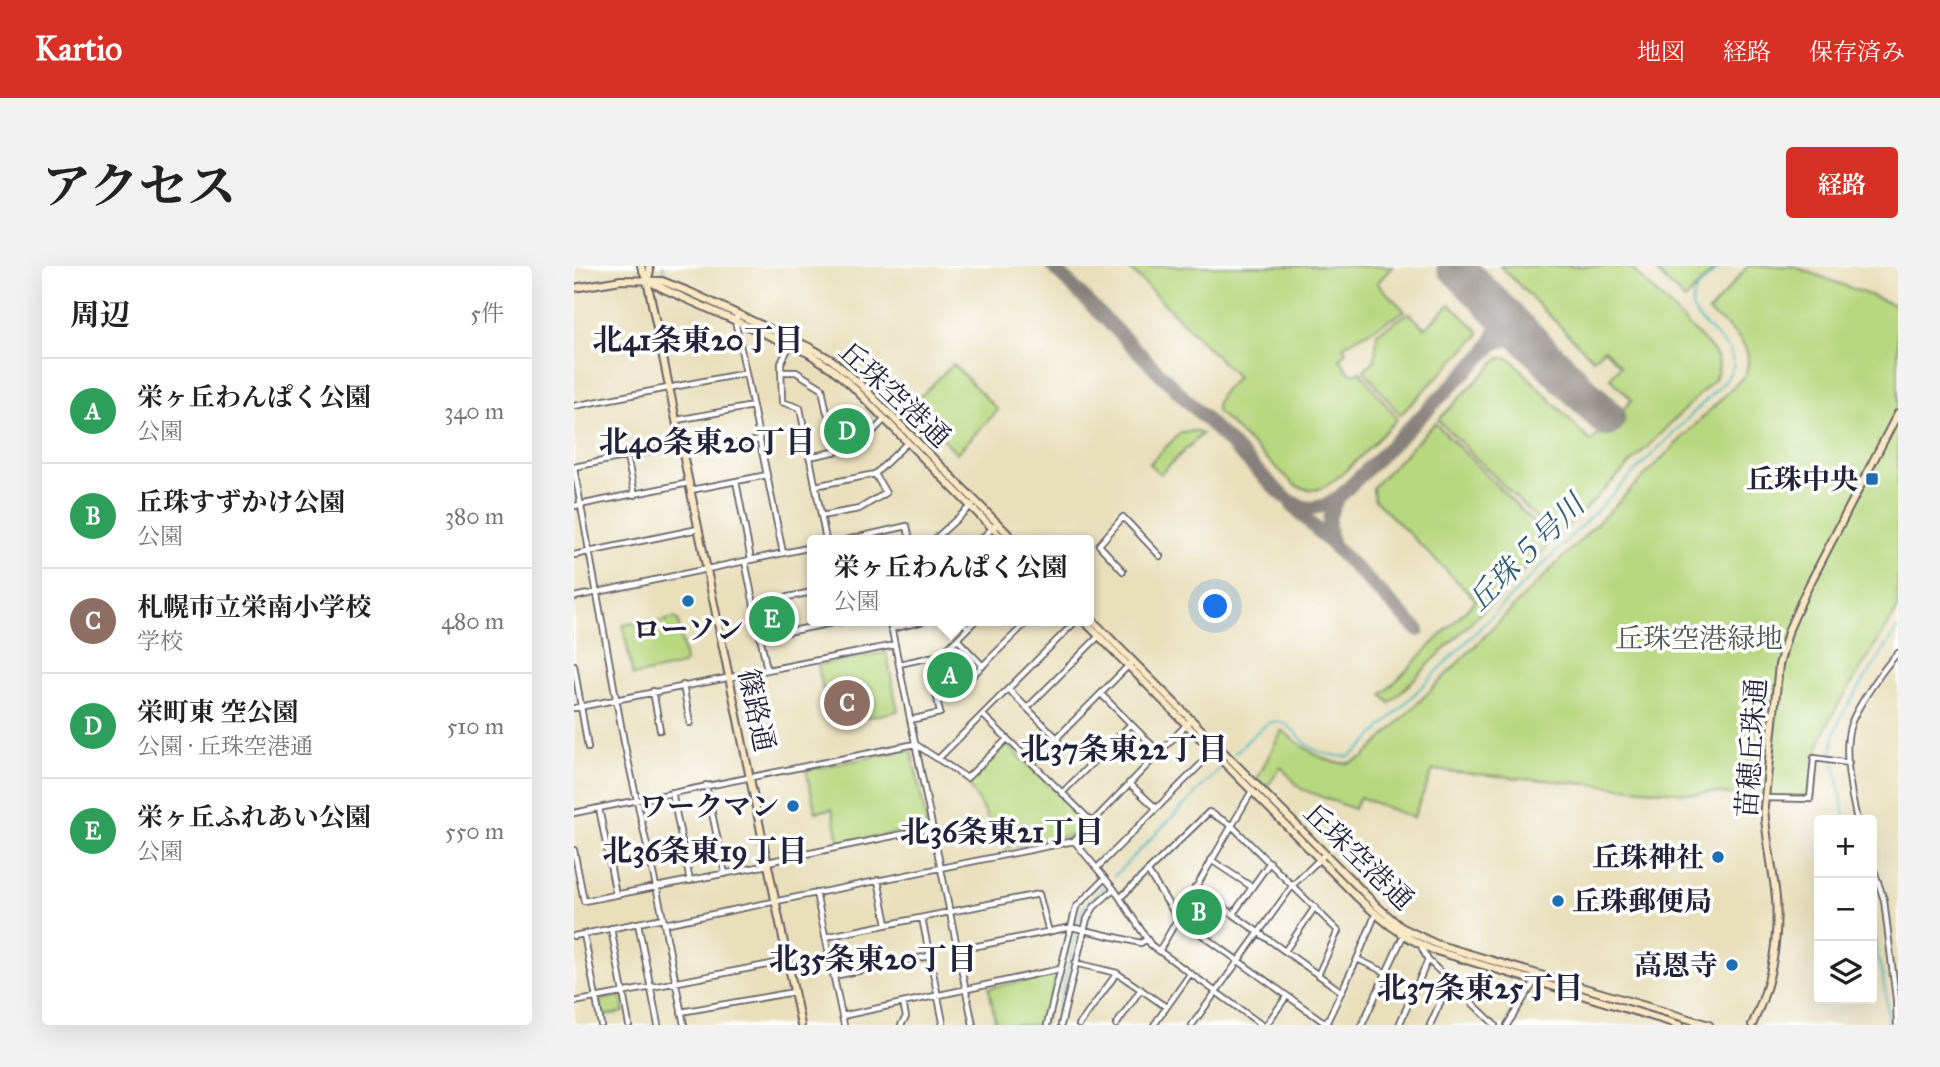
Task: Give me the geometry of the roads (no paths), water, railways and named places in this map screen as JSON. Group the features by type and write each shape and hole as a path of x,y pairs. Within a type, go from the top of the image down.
{"main road":[{"name":"篠路通","path":"641,266 647,279 677,420 801,1025"},
{"name":"篠路通","path":"647,279 649,266"},
{"name":"丘珠空港通","path":"574,288 621,279 662,281 790,344 831,368 851,385 974,504"},
{"name":"丘珠空港通","path":"737,317 811,348 832,360 860,384 995,526 1007,535"},
{"name":"苗穂丘珠通","path":"1752,1025 1768,981 1777,923 1776,896 1765,830 1765,798 1779,665 1789,629 1805,593 1898,413"},
{"name":"丘珠空港通","path":"995,526 1001,535"},
{"name":"丘珠空港通","path":"1094,623 1189,723 1377,911 1404,933 1433,950 1680,1025"},
{"name":"丘珠空港通","path":"1089,626 1130,663"},
{"name":"丘珠空港通","path":"1189,723 1213,752 1322,856"},
{"name":"丘珠空港通","path":"1421,941 1709,1025"}],"street":[{"path":"737,317 783,553"},
{"path":"790,344 781,363 782,402 800,408 825,535"},
{"path":"782,372 796,372 822,388 839,450"},
{"path":"574,406 747,373"},
{"path":"677,420 753,406"},
{"path":"809,457 858,447 885,419"},
{"path":"684,454 760,440"},
{"path":"815,486 875,474 908,442"},
{"path":"682,445 574,467 616,699 684,1025"},
{"path":"626,457 635,495"},
{"path":"821,516 859,509 886,493 875,474"},
{"path":"574,506 767,475"},
{"path":"736,481 754,604 767,670"},
{"path":"940,535 974,504"},
{"path":"1123,572 1098,545 1123,517 1160,556"},
{"path":"882,535 907,526 909,535"},
{"path":"985,535 995,526"},
{"path":"574,555 698,529"},
{"path":"574,597 807,548"},
{"path":"754,604 807,593"},
{"path":"761,637 817,626"},
{"path":"891,626 973,1025"},
{"path":"891,629 903,626"},
{"path":"933,678 957,691 1023,626"},
{"path":"938,759 1071,626"},
{"path":"899,664 941,655 968,628"},
{"path":"1027,708 1099,636"},
{"path":"957,639 983,666"},
{"path":"574,708 895,645"},
{"path":"1856,815 1850,790 1849,729 1878,678 1898,653"},
{"path":"910,720 940,713 929,657"},
{"path":"1032,763 1130,663"},
{"path":"574,665 588,748"},
{"path":"682,685 690,723"},
{"path":"1008,689 1058,739"},
{"path":"653,691 660,730"},
{"path":"1101,694 1160,753"},
{"path":"983,715 1092,822"},
{"path":"574,936 775,901 1074,841 1189,723"},
{"path":"1062,793 1131,724"},
{"path":"574,813 915,744 967,778 1007,739"},
{"path":"1097,868 1213,752"},
{"path":"1765,798 1810,799 1814,758 1849,763"},
{"path":"1129,783 1156,808"},
{"path":"706,785 725,874"},
{"path":"1158,951 1252,791"},
{"path":"672,793 690,881"},
{"path":"599,808 616,895"},
{"path":"1120,898 1209,812 1231,825 1338,931 1318,975"},
{"path":"574,850 584,901 725,874 932,828"},
{"path":"1074,841 1114,889 1158,951 1264,1025 1287,996"},
{"path":"1192,1025 1293,885 1322,856"},
{"path":"1211,860 1252,887"},
{"path":"1233,914 1270,862"},
{"path":"1148,872 1177,918 1327,1024 1377,911"},
{"path":"1047,1025 1076,907 1105,878"},
{"path":"1876,878 1886,917 1897,1025"},
{"path":"878,880 887,924"},
{"path":"1195,887 1342,992"},
{"path":"1063,1024 1075,962 1087,919 1094,907 1114,889"},
{"path":"816,893 844,1025"},
{"path":"825,937 1039,894 1049,932"},
{"path":"1285,951 1315,908"},
{"path":"922,918 942,1025"},
{"path":"638,923 658,1025"},
{"path":"958,950 1071,927 1141,943 1147,939"},
{"path":"611,928 629,1025"},
{"path":"1362,1025 1404,933"},
{"path":"584,934 601,1025"},
{"path":"1421,941 1428,960 1495,1025"},
{"path":"834,976 929,956"},
{"path":"1357,959 1387,973"},
{"path":"1399,1025 1428,960"},
{"path":"574,1002 787,961"},
{"path":"1075,962 1117,973 1166,1007"},
{"path":"842,1016 1060,969"},
{"path":"1079,1025 1117,973"},
{"path":"1154,1025 1190,974"},
{"path":"1430,1025 1450,981"},
{"path":"1507,1025 1535,982"},
{"path":"1116,1025 1140,989"},
{"path":"681,1012 794,992"},
{"path":"901,1025 906,1017 904,1003"}],"waterway":[{"path":"663,266 664,271"},
{"name":"丘珠５号川","path":"1235,753 1261,728 1275,722 1287,725 1310,747 1323,753 1348,757 1360,749 1727,379 1734,365 1730,350 1697,317 1692,307 1697,289 1721,266"},
{"path":"1833,758 1834,736 1842,716 1898,629"},
{"path":"1834,763 1845,815"},
{"name":"丘珠５号川","path":"1114,876 1221,768"},
{"name":"丘珠５号川","path":"1078,923 1082,908 1104,886"},
{"name":"丘珠５号川","path":"1054,1025 1076,933"},
{"path":"1875,941 1886,994 1888,1025"}],"place":[{"name":"栄町東 空公園","path":"847,431"},
{"name":"丘珠中央","path":"1872,479"},
{"name":"ローソン","path":"688,601"},
{"name":"栄ヶ丘ふれあい公園","path":"772,619"},
{"name":"栄ヶ丘わんぱく公園","path":"950,675"},
{"name":"札幌市立栄南小学校","path":"847,703"},
{"name":"ワークマン","path":"793,806"},
{"name":"丘珠神社","path":"1718,857"},
{"name":"丘珠郵便局","path":"1558,901"},
{"name":"丘珠すずかけ公園","path":"1199,912"},
{"name":"高恩寺","path":"1732,965"}],"district":[{"name":"北41条東20丁目","path":"698,340"},
{"name":"北40条東20丁目","path":"707,442"},
{"name":"北37条東22丁目","path":"1124,749"},
{"name":"北36条東21丁目","path":"1002,832"},
{"name":"北36条東19丁目","path":"705,851"},
{"name":"北35条東20丁目","path":"873,959"},
{"name":"北37条東25丁目","path":"1480,988"}],"park label":[{"name":"丘珠空港緑地","path":"1699,638"}]}
